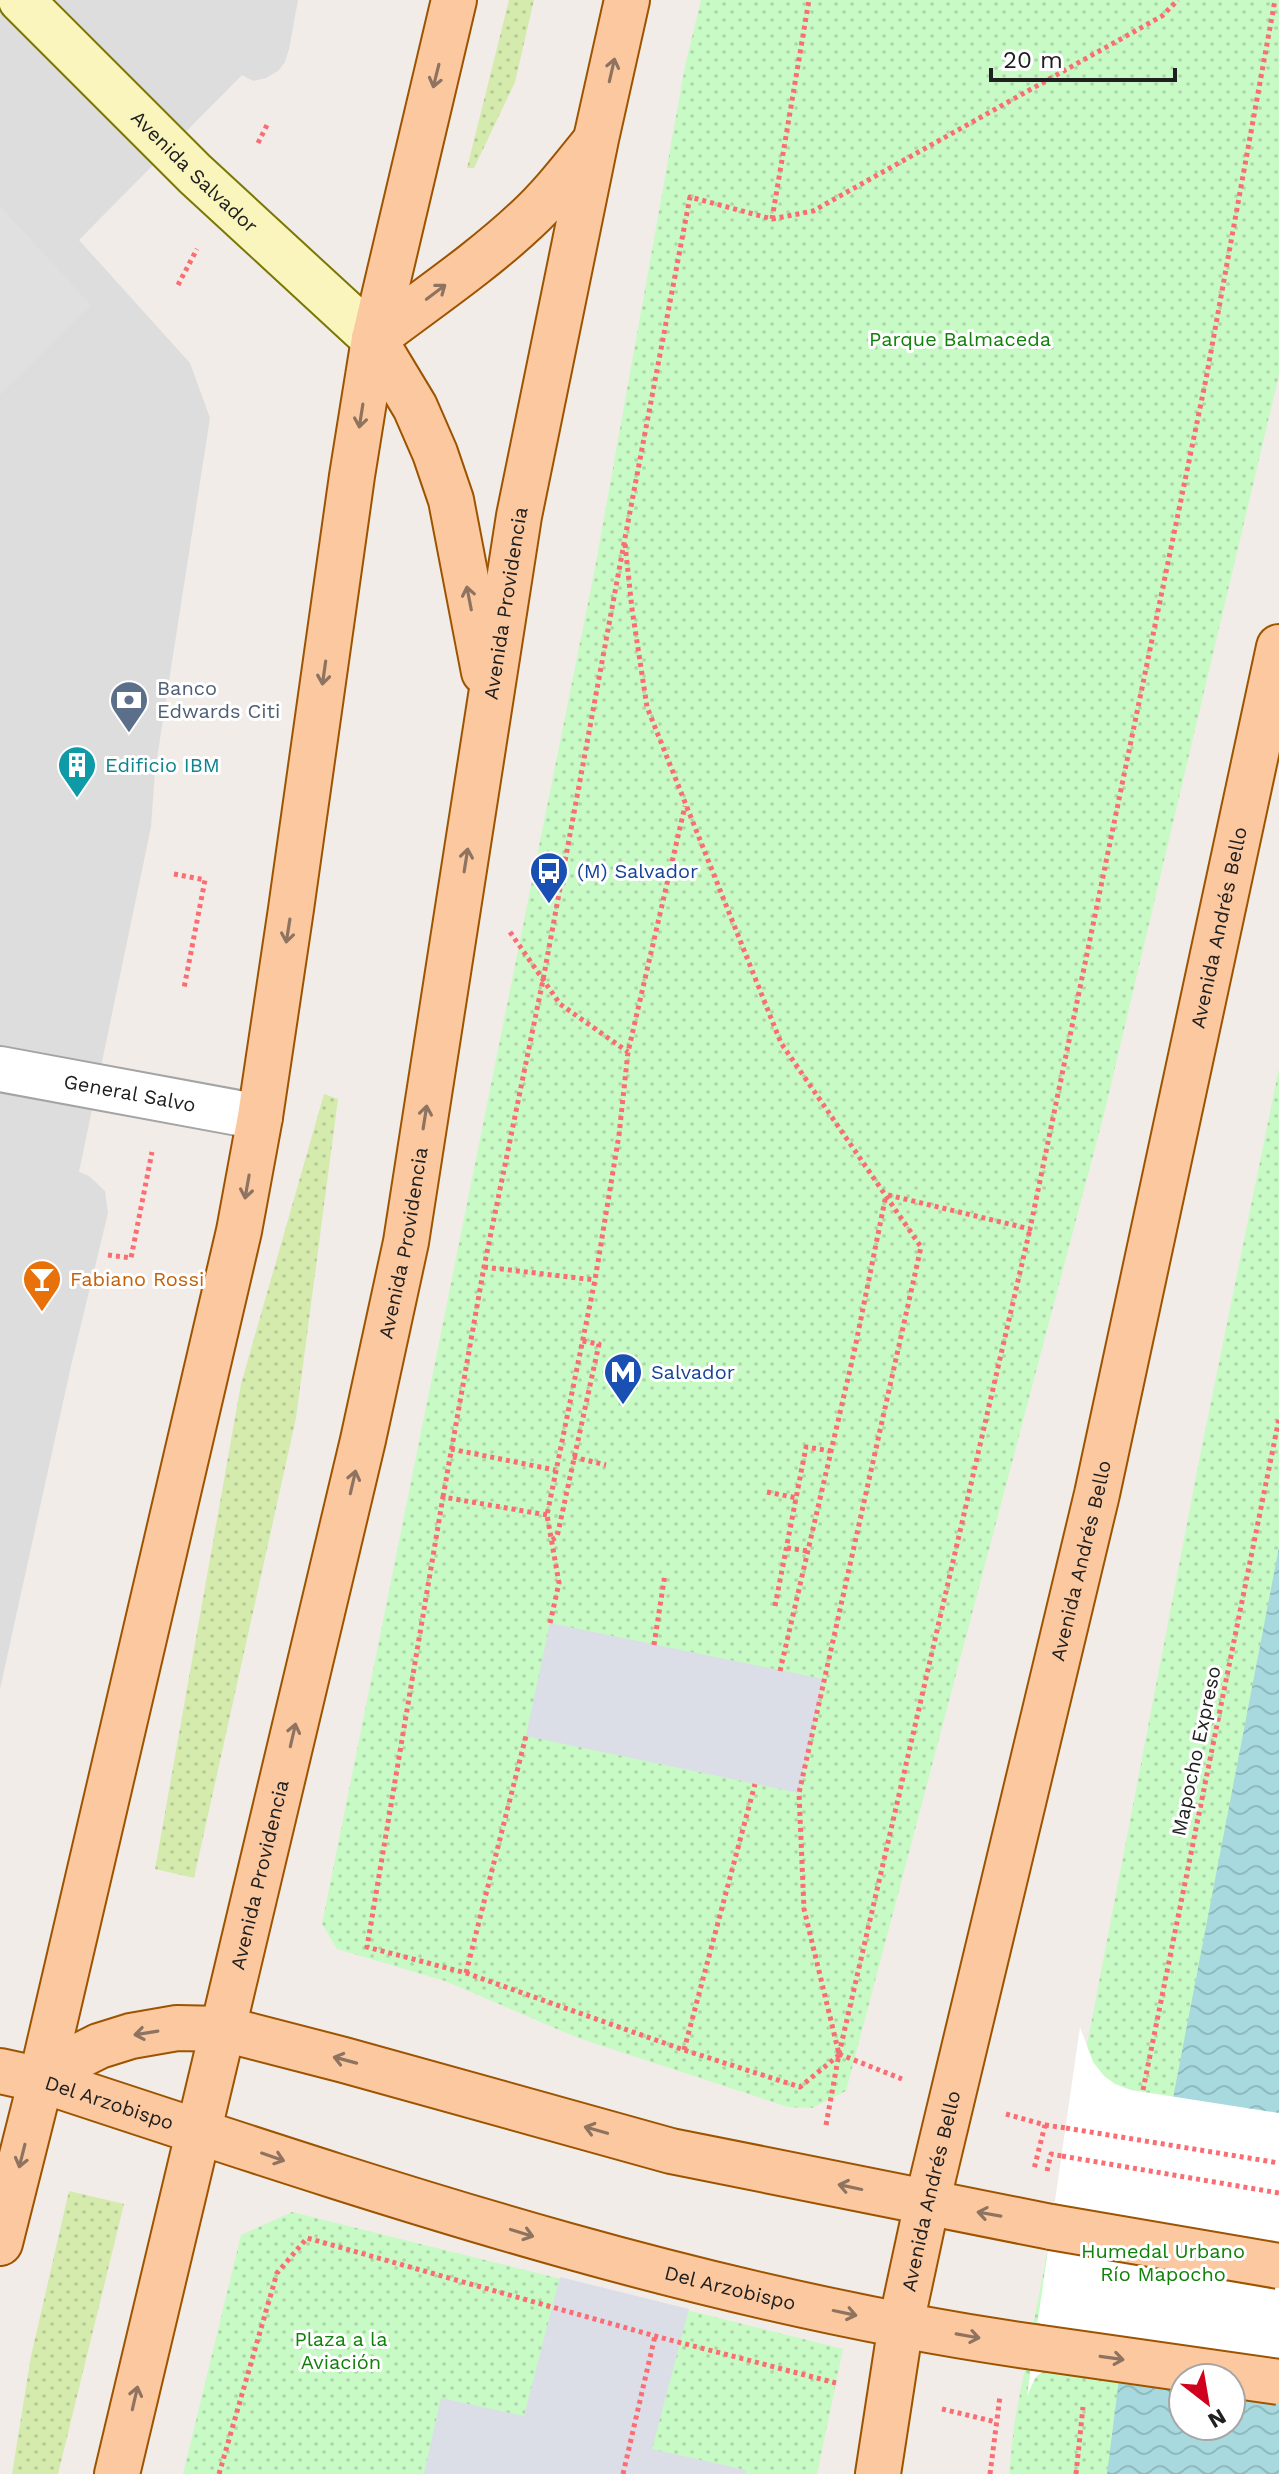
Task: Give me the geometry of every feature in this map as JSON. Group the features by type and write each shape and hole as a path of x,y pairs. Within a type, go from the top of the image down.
{"main road":[{"name":"Avenida Salvador","path":"21,0 195,174 374,339"},
{"path":"0,2243 21,2075 195,1428 239,1231 260,1117 374,339 454,0"},
{"name":"Avenida Providencia","path":"117,2474 356,1469 406,1242 519,516 627,0"},
{"path":"374,339 482,258 528,219 596,139"},
{"path":"374,339 415,407 451,500 489,702"},
{"name":"Avenida Andrés Bello","path":"878,2474 901,2324 927,2203 959,2059 1097,1494 1279,647"},
{"name":"Del Arzobispo","path":"21,2075 69,2061 99,2046 131,2036 177,2028 224,2029 671,2151 1051,2227 1279,2266"},
{"name":"Del Arzobispo","path":"21,2075 320,2173 601,2256 720,2286 901,2324 1034,2347 1279,2382"}],"street":[{"name":"General Salvo","path":"0,1069 260,1117"}],"path":[{"path":"772,219 809,0"},
{"path":"1178,0 1162,16 813,211 772,219 690,197 543,980 484,1267 451,1449 367,1947 466,1973 684,2050 800,2087 839,2054 1030,1229 1206,379 1275,0"},
{"path":"258,143 267,125"},
{"path":"178,285 200,245"},
{"path":"625,538 647,707 781,1043 921,1247 799,1793 804,1909 839,2054"},
{"path":"550,1623 559,1583 547,1515 595,1280 619,1135 628,1052 686,805"},
{"path":"465,867 560,1004 628,1052"},
{"path":"174,874 205,880 184,988"},
{"path":"108,1255 131,1258 153,1145"},
{"path":"887,1194 1030,1229"},
{"path":"780,1671 855,1348 887,1194"},
{"path":"484,1267 595,1280"},
{"path":"552,1540 557,1537 599,1344 582,1341"},
{"name":"Mapocho Expreso","path":"1143,2090 1279,1419"},
{"path":"775,1606 806,1447 831,1451"},
{"path":"451,1449 555,1470"},
{"path":"573,1457 606,1465"},
{"path":"767,1492 797,1498"},
{"path":"443,1497 547,1515"},
{"path":"787,1548 808,1551"},
{"path":"654,1645 665,1574"},
{"path":"466,1973 526,1736"},
{"path":"684,2050 755,1784"},
{"path":"1045,2125 1279,2163"},
{"path":"1051,2154 1279,2193"},
{"path":"219,2474 277,2273 307,2238 655,2336 996,2422"},
{"path":"623,2474 655,2336"},
{"path":"1076,2474 1084,2400"}],"shaded area":[{"path":"0,0 298,0 289,49 278,71 253,81 242,75 79,240 190,363 210,418 155,771 151,827 79,1172 89,1176 105,1191 108,1213 0,1689"},
{"path":"0,206 91,305 0,395"},
{"path":"550,1623 823,1679 799,1793 526,1736"},
{"path":"560,2277 689,2309 652,2449 746,2470 745,2474 424,2474 441,2398 524,2416"}],"green space":[{"path":"509,0 534,0 515,82 474,168 467,168"},
{"name":"Parque Balmaceda","path":"701,0 1279,0 1279,375 1104,1114 846,2091 812,2108 788,2107 578,2038 445,1981 337,1949 322,1924 595,568 685,66"},
{"name":"Humedal Urbano Río Mapocho","path":"1279,1068 1279,2474 1009,2474 1014,2425 1200,1456"},
{"path":"324,1094 338,1099 296,1418 194,1878 155,1869 241,1384"},
{"path":"69,2191 124,2204 58,2474 12,2474 31,2356"},
{"name":"Plaza a la Aviación","path":"292,2212 843,2349 817,2474 183,2474 241,2235"}],"water":[{"path":"1279,1547 1279,2474 1107,2474 1119,2379"}],"pier":[{"path":"1080,2027 1093,2062 1115,2084 1131,2090 1279,2113 1279,2399 1247,2394 1247,2362 1167,2362 1167,2382 1056,2365 1035,2378 1027,2396"}],"place":[{"name":"Banco Edwards Citi","path":"129,734"},
{"name":"Edificio IBM","path":"77,799"},
{"name":"(M) Salvador","path":"549,905"},
{"name":"Fabiano Rossi","path":"42,1313"},
{"name":"Salvador","path":"623,1406"}]}
